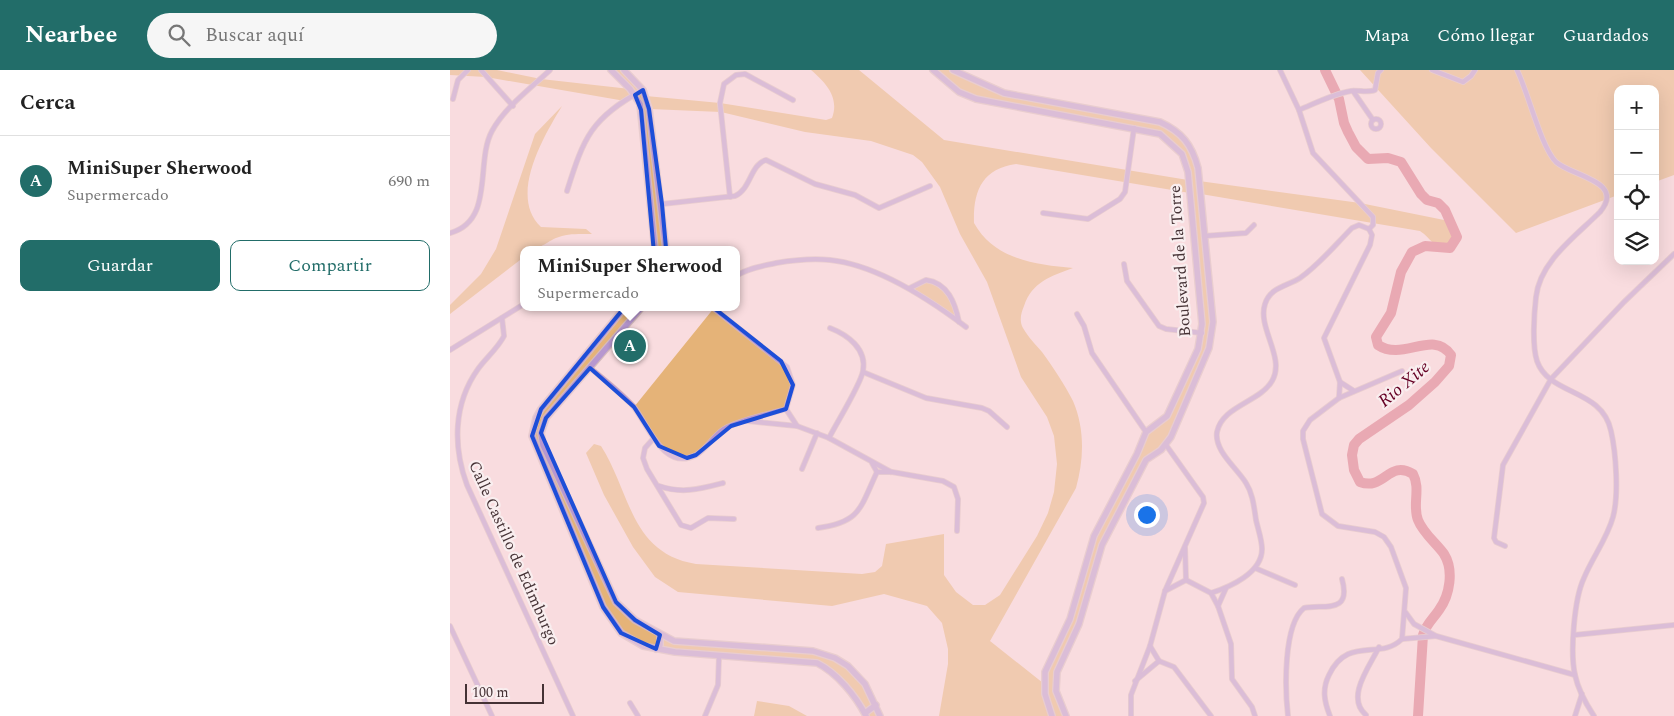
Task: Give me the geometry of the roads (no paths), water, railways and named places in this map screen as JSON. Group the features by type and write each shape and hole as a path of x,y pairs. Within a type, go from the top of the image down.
{"street":[{"path":"453,99 458,80 468,70"},
{"path":"481,70 513,106"},
{"path":"450,233 466,226 475,214 481,196 486,144 496,124 550,70"},
{"path":"611,70 635,95 641,110 655,246"},
{"path":"624,70 643,90 649,109 666,246"},
{"name":"Boulevard de la Torre","path":"933,70 966,96 1160,134 1182,154 1186,163 1202,334 1198,349 1167,416 1146,432"},
{"path":"1280,70 1299,110 1313,153 1373,217 1374,225 1369,229"},
{"path":"1299,110 1336,95 1353,91 1371,92 1375,90 1378,73 1381,70"},
{"path":"1432,70 1463,82 1475,70"},
{"path":"1517,70 1555,161 1570,171 1594,180 1607,195 1606,203 1600,212 1549,264 1538,288 1535,354 1540,367 1551,379 1598,406 1608,420 1613,439 1615,470 1613,518 1579,590 1574,635 1574,675 1594,716"},
{"path":"953,86 956,72"},
{"name":"Boulevard de la Torre","path":"956,72 1004,93 1150,119 1172,128 1182,135 1195,157 1212,332 1209,348 1166,445 1146,460 1104,541 1079,624 1057,672 1056,692 1066,716"},
{"path":"730,197 720,103 724,84 736,75 745,74 793,100"},
{"path":"567,190 584,142 607,113 643,90"},
{"path":"1353,91 1373,120"},
{"path":"1002,104 1005,97 1004,93"},
{"path":"1043,213 1088,219 1120,200 1125,192 1134,128"},
{"path":"662,204 730,197 740,194 758,166 766,160 815,184 855,195 879,208 930,186"},
{"path":"1204,236 1246,233 1254,225"},
{"path":"1211,593 1226,588 1255,568 1261,559 1262,549 1251,492 1221,449 1217,440 1217,431 1226,417 1264,391 1273,380 1275,364 1264,314 1268,296 1278,288 1306,274 1352,228 1358,225 1369,229 1372,235 1370,245 1324,338 1340,382 1339,398"},
{"path":"1505,546 1496,542 1494,538 1503,465 1551,379 1624,302 1674,254"},
{"path":"740,274 748,270 785,262 830,260 854,265 910,288 966,327"},
{"path":"1124,264 1127,281 1159,326 1166,329 1202,334"},
{"path":"910,288 926,280 942,286 952,297 959,322"},
{"path":"450,350 520,307"},
{"path":"622,311 541,409 536,418 532,436 604,607 621,633 632,641 656,649 719,656 810,661 824,666 847,689 865,714 876,705"},
{"path":"638,311 546,418 541,433 543,445 616,602 635,620 674,641 812,651 835,658 857,675 876,705 880,716"},
{"path":"718,311 787,367 792,376 793,385 786,409 797,426"},
{"path":"1052,716 1045,694 1045,672 1070,619 1094,536 1138,454 1146,432 1092,354 1084,326 1077,314"},
{"name":"Calle Castillo de Edimburgo","path":"502,318 504,336 474,376 462,404 456,437 459,462 467,485 574,716"},
{"path":"611,325 613,330 619,333"},
{"path":"829,438 863,372 861,355 854,341 830,328"},
{"path":"590,368 634,407 653,439 666,452 687,458 696,455 722,430 786,409"},
{"path":"1330,716 1324,696 1325,685 1335,664 1343,656 1355,650 1398,644 1402,639 1407,596 1404,580 1391,547 1384,537 1375,532 1338,526 1322,514 1304,447 1303,431 1310,420 1339,398 1402,371"},
{"path":"863,372 926,398 982,408 989,411 1007,427"},
{"path":"1340,382 1354,391"},
{"path":"1167,416 1173,418 1176,424"},
{"path":"745,421 797,426 829,438 872,463 892,472"},
{"path":"802,469 817,433"},
{"path":"653,439 645,448 644,458 647,469 659,486 672,511 686,528 691,528 714,517 734,519"},
{"path":"1131,716 1129,708 1134,682 1150,646 1165,591 1204,503 1203,497 1166,445"},
{"path":"1138,454 1141,459 1146,460"},
{"path":"872,463 878,472"},
{"path":"878,472 892,472 943,481 954,487 958,499 957,531"},
{"path":"818,528 841,524 856,515 878,472"},
{"path":"659,486 692,491 722,483"},
{"path":"1185,546 1186,580"},
{"path":"1255,568 1295,585"},
{"path":"1288,716 1286,670 1295,619 1304,608 1332,608 1337,605 1344,594 1342,579"},
{"path":"1165,591 1186,580"},
{"path":"1186,580 1211,593 1218,606 1231,644 1232,679 1252,707 1255,716"},
{"path":"1218,606 1226,588"},
{"path":"604,607 610,602 616,602"},
{"path":"1406,613 1425,634"},
{"path":"1574,635 1674,625"},
{"path":"450,626 492,716"},
{"path":"1402,639 1425,634 1436,636 1574,675"},
{"path":"656,649 660,645 660,635"},
{"path":"1150,646 1159,661 1174,667 1211,716"},
{"path":"1366,715 1360,710 1357,703 1358,693 1379,647"},
{"path":"705,716 716,692 719,656"},
{"path":"824,666 835,658"},
{"path":"1134,682 1159,661"},
{"path":"1575,716 1582,694"},
{"path":"630,703 638,716"}],"waterway":[{"name":"Rio Xite","path":"1325,70 1339,99 1344,123 1356,147 1368,159 1388,158 1401,162 1421,194 1427,200 1438,203 1445,210 1457,237 1450,248 1425,246 1412,252 1401,272 1391,313 1376,337 1378,345 1388,349 1407,349 1427,345 1436,345 1444,348 1451,355 1449,366 1435,382 1409,405 1359,439 1354,445 1352,455 1354,470 1360,482 1368,484 1375,482 1398,470 1405,470 1413,474 1416,485 1416,514 1418,520 1426,534 1444,554 1449,567 1450,575 1446,597 1423,635 1418,716"}],"place":[{"name":"MiniSuper Sherwood","path":"630,346"}]}
